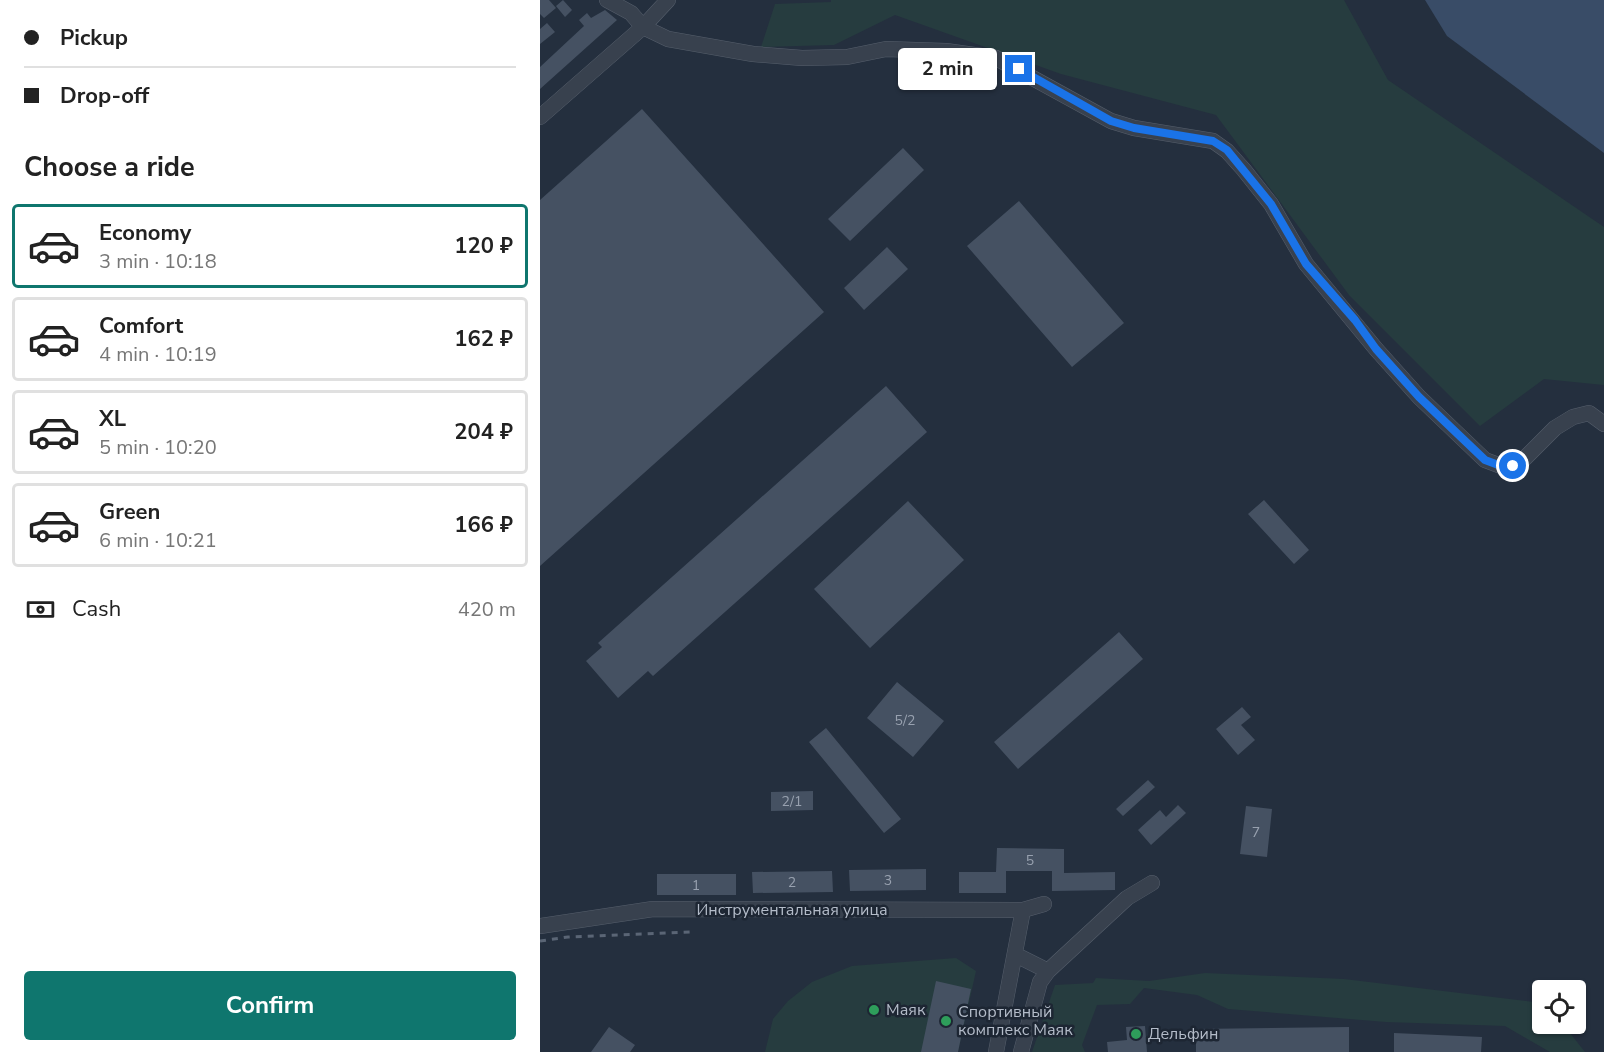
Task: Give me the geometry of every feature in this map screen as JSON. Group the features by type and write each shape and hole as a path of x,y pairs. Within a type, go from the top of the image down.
{"street":[{"path":"607,0 631,13 644,27 668,39 753,54 802,58 847,57 886,49 946,51 996,58 1111,121 1134,128 1213,141 1227,150 1271,204 1306,264 1355,320 1376,349 1419,397 1485,460 1501,466 1513,466 1525,458 1555,428 1573,417 1589,413 1604,424"},
{"path":"540,117 644,27 668,0"},
{"path":"1021,1052 1041,982 1048,971 1127,898 1152,883"},
{"name":"Инструментальная улица","path":"540,926 653,909 1023,910 1044,904"},
{"path":"996,1052 1023,910"},
{"path":"1016,955 1048,971"}],"green space":[{"path":"831,0 1344,0 1388,80 1604,227 1604,385 1544,379 1480,426 1349,295 1216,115 1061,74 895,15 834,45 761,47 775,4 831,2"},
{"name":"Маяк","path":"956,958 976,971 958,1052 765,1052 773,1019 788,1001 812,982 852,966"},
{"path":"1205,973 1344,979 1532,1002 1532,1034 1571,1034 1585,1052 1550,1052 1505,1026 1386,1022 1228,1009 1197,995 1144,988 1130,1004 1097,1005 1082,1045 1085,1052 1032,1052 1055,985 1093,983 1096,978 1149,981"}],"water":[{"path":"1425,0 1604,0 1604,153 1447,36"}],"building":[{"path":"540,0 549,0 556,8 544,18 540,14"},
{"path":"563,0 572,10 565,17 556,6"},
{"path":"605,10 617,20 540,89 540,67 584,26 579,20 587,13 591,18"},
{"path":"547,23 555,32 540,44 540,29"},
{"path":"642,109 824,312 540,566 540,200"},
{"path":"903,148 924,170 850,241 828,219"},
{"path":"1019,201 1124,323 1072,367 967,246"},
{"path":"887,247 908,269 864,310 844,288"},
{"path":"886,386 927,432 653,676 648,671 618,698 586,661 602,647 598,643"},
{"path":"1264,500 1309,550 1294,564 1248,514"},
{"path":"908,501 964,560 870,648 814,589"},
{"path":"1119,632 1143,659 1018,769 994,742"},
{"path":"897,682 944,721 913,757 867,718"},
{"path":"1242,707 1251,717 1241,725 1255,740 1238,755 1216,729"},
{"path":"826,728 901,819 884,833 809,742"},
{"path":"1148,780 1155,787 1123,816 1116,809"},
{"path":"813,791 813,810 771,811 771,792"},
{"path":"1178,805 1186,813 1151,845 1138,830 1160,810 1166,817"},
{"path":"1246,806 1272,809 1267,857 1240,854"},
{"path":"997,848 1064,849 1064,873 1115,872 1115,890 1052,891 1052,871 1006,871 1006,893 959,893 959,872 996,872"},
{"path":"926,869 926,890 850,891 849,870"},
{"path":"832,871 833,892 753,893 752,872"},
{"path":"657,874 736,874 736,895 657,895"},
{"name":"Спортивный комплекс Маяк","path":"936,981 971,989 958,1052 921,1052"},
{"name":"Дельфин","path":"1145,1026 1147,1052 1108,1052 1107,1042 1127,1040 1126,1027"},
{"path":"609,1027 635,1045 630,1052 591,1052"},
{"path":"1349,1027 1349,1052 1196,1052 1196,1029"},
{"path":"1394,1033 1482,1037 1481,1052 1394,1052"}],"railway":[{"path":"540,941 568,937 691,932"}],"place":[{"name":"Маяк","path":"874,1010"},
{"name":"Спортивный комплекс Маяк","path":"946,1021"},
{"name":"Дельфин","path":"1136,1034"}],"route":[{"path":"1019,69 1111,121 1134,128 1213,141 1227,150 1271,204 1306,264 1396,372 1485,460 1501,466 1513,466"}]}
